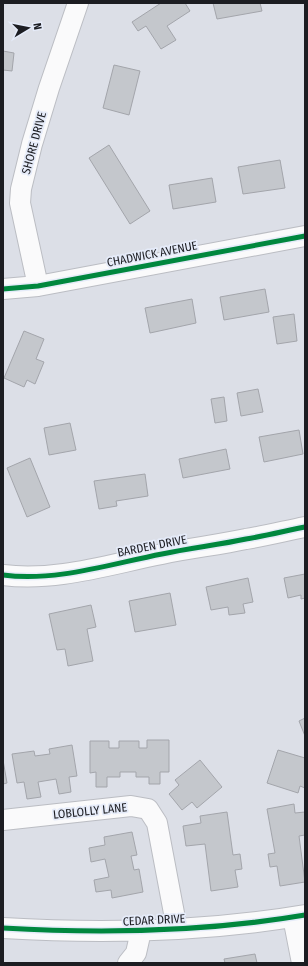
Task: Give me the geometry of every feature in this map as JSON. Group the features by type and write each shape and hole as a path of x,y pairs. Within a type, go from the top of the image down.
{"street":[{"name":"SHORE DRIVE","path":"38,286 20,203 21,188 49,88 78,3"},
{"name":"CHADWICK AVENUE","path":"3,289 38,286 305,236"},
{"name":"BARDEN DRIVE","path":"3,574 16,576 53,575 104,567 162,554 305,527"},
{"name":"LOBLOLLY LANE","path":"3,820 131,806 148,809 157,823 177,929"},
{"name":"CEDAR DRIVE","path":"3,928 69,932 141,931 177,929 299,916"},
{"path":"299,916 302,963"},
{"path":"128,963 136,953 141,931"}],"building":[{"path":"161,3 185,3 190,11 167,26 176,40 161,49 146,26 138,31 132,22"},
{"path":"213,3 260,3 262,11 217,19"},
{"path":"3,51 14,53 12,71 3,70"},
{"path":"114,65 140,71 129,115 103,108"},
{"path":"109,145 150,211 130,224 89,158"},
{"path":"280,160 285,188 243,194 238,167"},
{"path":"212,178 216,202 173,209 169,185"},
{"path":"265,289 269,312 224,320 220,297"},
{"path":"192,299 196,323 150,333 145,308"},
{"path":"294,314 297,341 277,344 273,317"},
{"path":"24,331 44,339 36,359 44,362 35,384 27,380 24,387 4,378"},
{"path":"258,389 263,412 241,416 237,393"},
{"path":"224,397 227,421 215,423 211,399"},
{"path":"70,423 76,450 49,455 44,428"},
{"path":"299,430 303,454 264,462 259,437"},
{"path":"226,449 230,469 183,478 179,459"},
{"path":"30,458 50,507 27,517 7,468"},
{"path":"145,474 148,496 116,501 117,506 99,509 94,481"},
{"path":"305,574 305,598 301,599 301,595 288,598 284,578"},
{"path":"248,578 253,602 243,604 245,613 229,615 228,607 211,610 206,587"},
{"path":"170,593 176,625 135,632 129,601"},
{"path":"91,605 96,627 87,629 93,661 68,666 65,649 57,650 49,614"},
{"path":"305,718 305,736 299,721"},
{"path":"147,740 169,740 169,772 160,772 160,784 149,784 149,777 136,777 136,772 120,772 120,777 107,777 107,787 96,787 96,772 90,773 90,741 109,741 109,748 119,748 119,741 139,741 139,748 147,748"},
{"path":"72,745 77,776 69,777 71,792 59,794 56,779 38,782 41,797 27,799 24,782 17,783 12,754 34,751 35,756 50,754 49,749"},
{"path":"278,750 305,758 305,788 300,786 298,793 267,783"},
{"path":"3,760 7,783 3,784"},
{"path":"200,760 222,787 197,808 192,802 182,810 169,794 179,785 175,780"},
{"path":"294,804 295,813 305,812 305,835 299,836 305,882 280,886 277,866 270,867 268,854 275,853 267,809"},
{"path":"227,812 233,855 240,854 242,869 235,870 238,887 211,891 205,844 186,846 183,826 201,823 200,816"},
{"path":"132,832 137,855 131,856 134,870 139,869 143,892 112,898 111,890 96,892 94,880 109,877 105,859 91,862 89,848 105,845 104,837"},
{"path":"255,954 257,963 225,963 224,959"}],"cycle path":[{"path":"3,289 38,286 305,236"},
{"path":"3,575 23,577 83,571 172,552 305,527"},
{"path":"3,928 79,931 154,930 230,925 305,915"}]}
